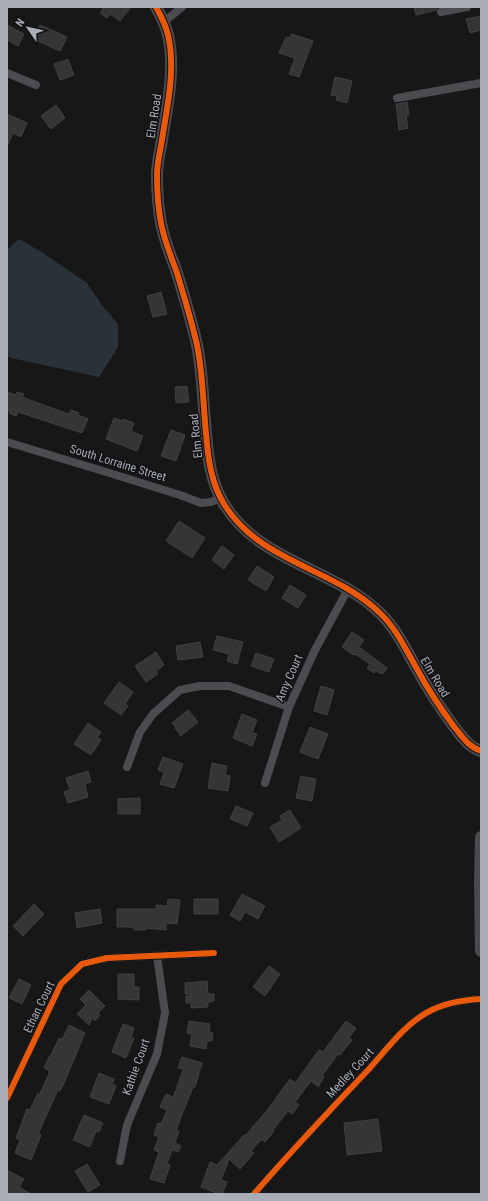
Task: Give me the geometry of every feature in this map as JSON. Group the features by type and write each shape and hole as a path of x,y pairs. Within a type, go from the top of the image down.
{"street":[{"name":"Elm Road","path":"156,7 164,22 168,35 171,73 158,157 158,205 165,239 197,345 208,454 216,488 234,519 261,543 292,561 348,589 370,603 390,624 442,711 466,742 481,751"},
{"path":"164,22 182,7"},
{"path":"440,12 467,7"},
{"path":"7,73 36,86"},
{"path":"397,98 481,83"},
{"name":"South Lorraine Street","path":"7,442 180,494 201,502 211,502 221,498"},
{"name":"Amy Court","path":"265,782 289,707 315,650 348,589"},
{"path":"126,767 140,732 144,726 153,714 180,690 200,686 230,686 289,707"},
{"path":"481,837 481,951"},
{"name":"Ethan Court","path":"7,1098 61,984 82,964 107,958 214,953"},
{"name":"Kathie Court","path":"120,1160 127,1125 157,1054 165,1012 157,956"},
{"name":"Medley Court","path":"254,1194 408,1026 418,1018 437,1007 455,1002 481,999"}],"shaded area":[{"path":"19,239 43,253 87,283 101,304 118,324 118,347 99,377 11,358 7,355 7,256 8,249"}],"building":[{"path":"101,7 131,7 120,21 110,14 107,18 100,13 103,9"},
{"path":"414,7 437,8 436,10 416,15"},
{"path":"481,16 481,30 470,33 466,19"},
{"path":"7,25 24,34 18,46 7,40"},
{"path":"40,25 67,37 60,51 33,39"},
{"path":"292,34 313,41 299,77 289,74 295,58 279,53 286,37 290,38"},
{"path":"68,59 74,75 60,80 54,64"},
{"path":"335,77 352,81 347,103 336,100 337,96 331,95"},
{"path":"407,102 409,115 406,115 408,128 399,130 396,104"},
{"path":"56,105 65,118 51,129 41,116"},
{"path":"7,114 27,123 21,137 13,133 7,147"},
{"path":"161,292 167,314 153,317 147,296"},
{"path":"187,386 189,402 176,403 175,387"},
{"path":"7,392 16,395 17,392 24,394 22,397 69,414 71,410 79,413 78,415 88,419 82,433 18,412 16,416 9,413 10,411 7,409"},
{"path":"114,418 122,421 123,419 134,423 131,431 143,436 137,451 106,439"},
{"path":"171,430 185,435 176,461 161,456"},
{"path":"179,521 205,538 192,558 166,541"},
{"path":"222,546 234,555 224,569 212,560"},
{"path":"257,566 274,577 266,591 248,580"},
{"path":"290,585 306,595 298,608 282,598"},
{"path":"352,632 364,640 359,647 387,668 383,674 381,672 380,674 376,670 374,673 367,668 370,664 342,647"},
{"path":"217,636 243,642 237,664 227,661 229,654 213,650"},
{"path":"200,642 203,657 178,660 176,646"},
{"path":"156,652 164,665 156,671 158,674 146,682 135,666"},
{"path":"256,653 274,659 269,672 251,666"},
{"path":"119,682 133,692 125,704 128,706 121,715 104,703"},
{"path":"321,686 334,690 327,715 314,711"},
{"path":"188,710 198,722 181,736 172,723"},
{"path":"242,714 257,720 252,733 257,734 252,746 233,738"},
{"path":"88,723 101,732 97,738 101,740 91,755 74,744"},
{"path":"310,727 328,734 318,759 300,752"},
{"path":"163,757 183,764 174,788 160,784 164,772 158,770"},
{"path":"212,763 227,766 225,775 230,776 228,791 208,788"},
{"path":"88,771 91,782 85,784 88,797 68,803 64,792 70,790 66,778"},
{"path":"301,776 316,779 312,801 296,798"},
{"path":"140,798 140,814 118,814 118,799"},
{"path":"236,806 253,813 247,826 230,819"},
{"path":"290,810 301,828 279,842 270,827 282,820 280,816"},
{"path":"242,894 265,906 258,919 245,912 240,921 230,915"},
{"path":"168,899 180,900 177,924 166,923 166,930 146,928 146,930 134,930 134,927 117,927 117,909 156,909 156,905 167,906"},
{"path":"194,899 218,899 218,914 194,914"},
{"path":"34,904 44,914 23,936 13,926"},
{"path":"100,909 102,923 77,928 75,913"},
{"path":"269,966 280,974 265,996 253,987"},
{"path":"118,974 134,974 134,987 139,987 139,1000 118,999"},
{"path":"19,979 31,985 22,1004 9,998"},
{"path":"207,981 208,994 214,994 214,1001 208,1002 208,1007 191,1008 191,1003 186,1003 186,996 191,996 190,994 185,994 185,983"},
{"path":"89,990 105,1006 98,1013 100,1015 95,1021 92,1018 89,1025 77,1014 86,1005 80,999"},
{"path":"189,1021 210,1024 209,1032 213,1033 212,1041 207,1041 206,1049 190,1046 192,1034 187,1033"},
{"path":"346,1021 356,1028 349,1038 352,1040 340,1055 338,1054 322,1076 324,1077 318,1087 311,1081 295,1102 299,1105 292,1114 288,1111 265,1142 262,1139 251,1151 254,1153 240,1169 229,1159 221,1180 227,1182 222,1194 201,1187 210,1162 217,1165 244,1135 245,1136 268,1109 290,1079 295,1083 319,1050 323,1052"},
{"path":"123,1024 134,1028 131,1037 134,1038 126,1058 112,1052"},
{"path":"69,1025 85,1033 64,1083 60,1091 58,1090 38,1134 41,1135 31,1160 15,1153 20,1140 16,1138 27,1109 30,1110 38,1093 40,1094 50,1071 44,1068 49,1057 59,1038 62,1040"},
{"path":"182,1057 202,1063 195,1087 193,1087 176,1130 179,1131 175,1143 181,1146 178,1152 172,1150 167,1164 170,1165 164,1183 150,1179 159,1152 154,1150 159,1137 154,1135 158,1123 161,1124 167,1110 160,1107 166,1094 173,1097 175,1093 183,1069 178,1068"},
{"path":"99,1073 114,1079 112,1084 116,1086 109,1104 90,1097"},
{"path":"84,1115 103,1123 99,1132 96,1131 90,1147 73,1140"},
{"path":"378,1119 382,1151 347,1155 344,1123"},
{"path":"87,1164 100,1185 88,1192 75,1171"},
{"path":"7,1170 24,1179 19,1187 31,1194 7,1194"}],"cycle path":[{"path":"156,7 167,32 171,61 170,88 157,171 159,211 164,236 177,273 197,345 202,378 209,461 216,488 224,504 239,524 257,540 277,553 363,598 381,614 397,633 430,692 455,728 470,745 481,751"},
{"path":"7,1098 61,984 82,964 107,958 214,953"},
{"path":"254,1194 296,1146 369,1069 396,1038 419,1017 440,1006 461,1001 481,999"}]}
